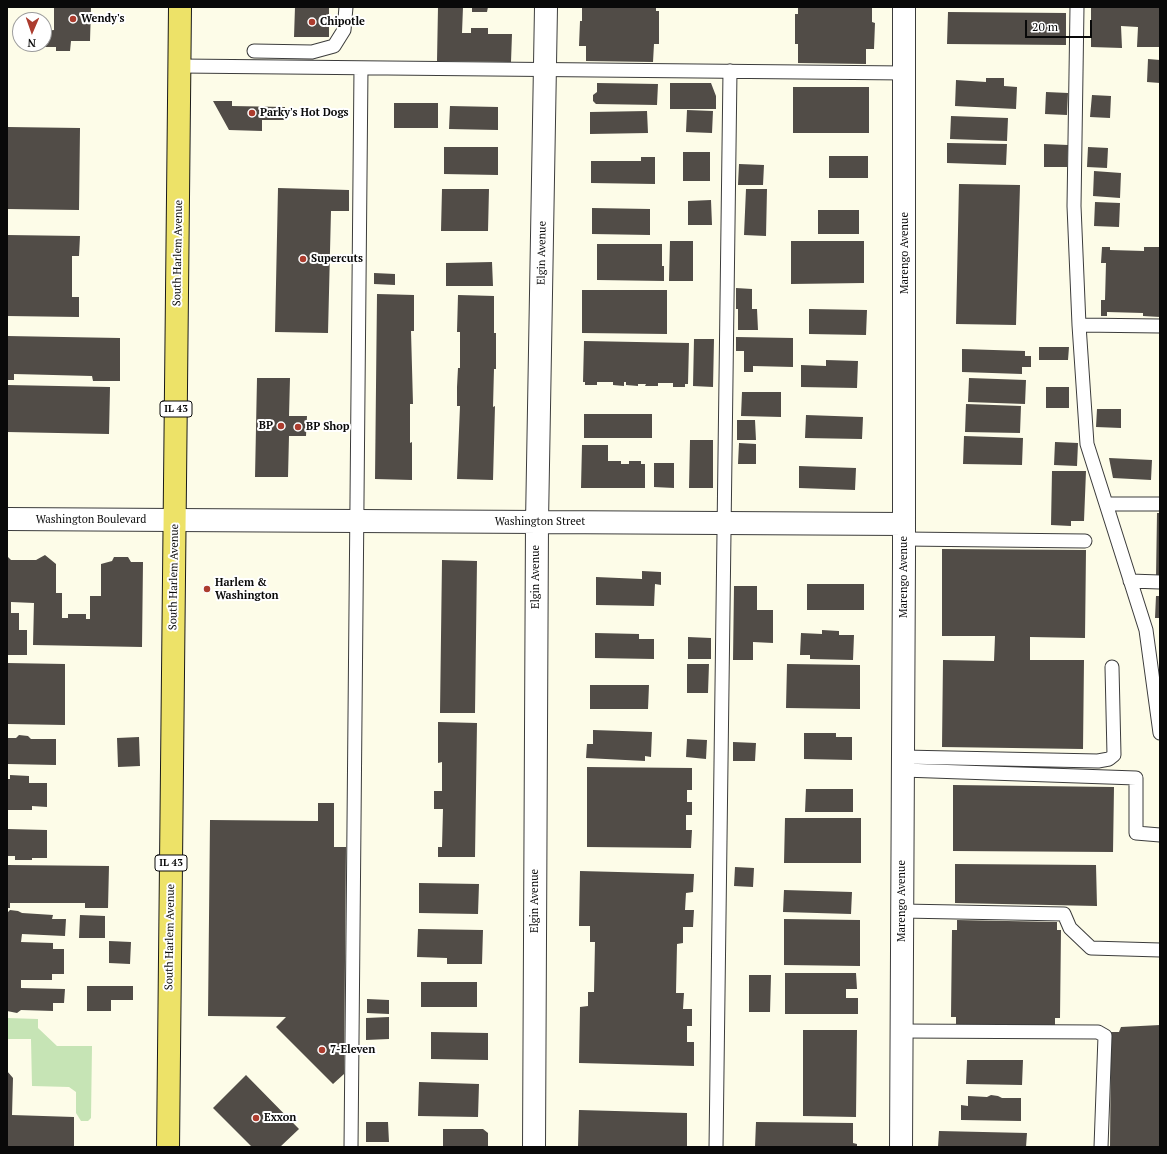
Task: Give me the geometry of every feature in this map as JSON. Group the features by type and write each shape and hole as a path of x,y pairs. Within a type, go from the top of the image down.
{"main road":[{"name":"South Harlem Avenue","path":"168,1147 180,7"}],"street":[{"name":"Elgin Avenue","path":"534,1147 537,522 546,7"},
{"name":"Marengo Avenue","path":"901,1147 904,532 904,7"},
{"name":"Washington Boulevard","path":"7,519 175,520"},
{"name":"Washington Street","path":"175,520 724,523 904,532"}],"lane":[{"path":"254,51 312,52 334,46 344,30 346,7"},
{"path":"1077,7 1074,206 1079,324 1087,444 1146,630 1160,733"},
{"path":"180,66 904,73"},
{"path":"351,1147 361,68"},
{"path":"716,1147 730,71"},
{"path":"1079,324 1160,326"},
{"path":"1106,504 1160,504"},
{"path":"904,532 1085,541"},
{"path":"1130,581 1160,582"},
{"path":"903,763 1098,761 1109,759 1114,755 1112,667"},
{"path":"903,763 1136,778 1136,834 1160,834"},
{"path":"902,911 1064,914 1070,928 1091,948 1160,950"},
{"path":"902,1031 1098,1032 1105,1036 1102,1147"}],"green space":[{"path":"7,1018 38,1019 38,1028 57,1046 92,1046 91,1118 88,1121 81,1121 76,1113 76,1092 69,1087 32,1086 31,1039 7,1039"}],"building":[{"name":"Wendy's","path":"54,7 91,7 90,41 71,41 70,51 56,51 56,47 52,47 52,30 54,30"},
{"name":"Chipotle","path":"295,7 329,7 329,37 294,37"},
{"path":"438,7 463,7 462,33 471,33 471,28 488,28 488,34 512,34 511,62 437,61"},
{"path":"472,7 488,7 487,12 472,12"},
{"path":"582,7 656,7 656,11 659,11 659,44 654,44 653,62 586,61 586,46 579,46"},
{"path":"798,7 872,7 872,22 875,23 874,49 866,49 866,64 798,63 798,44 795,44 795,14 798,14"},
{"path":"1091,7 1160,7 1160,47 1137,47 1138,27 1121,26 1122,48 1091,47"},
{"path":"948,12 1066,13 1066,45 947,44"},
{"path":"1148,59 1160,60 1160,83 1147,82"},
{"path":"986,78 1004,78 1004,86 1017,87 1016,109 955,106 956,80 986,82"},
{"path":"597,83 658,84 657,105 596,104 593,101 593,95 597,92"},
{"path":"670,83 711,83 716,96 716,109 670,109"},
{"path":"793,87 869,87 869,133 793,133"},
{"path":"1046,92 1068,93 1067,115 1045,114"},
{"path":"1092,95 1111,96 1110,118 1090,117"},
{"name":"Parky's Hot Dogs","path":"213,101 232,101 232,106 285,107 285,120 262,120 262,131 229,130"},
{"path":"394,103 438,103 438,128 394,128"},
{"path":"450,106 498,107 498,130 449,129"},
{"path":"687,110 713,111 712,133 686,132"},
{"path":"647,111 648,133 590,134 590,112"},
{"path":"951,116 1008,118 1007,141 950,139"},
{"path":"8,127 80,128 79,210 7,209"},
{"path":"947,143 1007,144 1006,165 947,163"},
{"path":"1044,144 1068,145 1067,167 1044,167"},
{"path":"444,147 498,147 498,175 444,174"},
{"path":"1088,147 1108,148 1107,168 1087,167"},
{"path":"683,152 710,152 710,181 683,181"},
{"path":"829,156 868,156 868,178 829,178"},
{"path":"641,157 655,157 655,184 591,183 591,161 641,161"},
{"path":"739,164 764,165 763,185 738,185"},
{"path":"1094,171 1121,173 1120,198 1093,196"},
{"path":"959,184 1020,185 1016,325 956,324"},
{"path":"278,188 349,190 349,211 331,211 328,333 275,332"},
{"path":"442,189 489,189 488,231 441,231"},
{"path":"746,189 767,189 766,236 744,235"},
{"path":"711,200 712,225 688,225 688,201"},
{"path":"1095,202 1120,203 1119,227 1094,226"},
{"path":"592,208 650,209 650,235 592,234"},
{"path":"818,210 859,210 859,234 818,234"},
{"path":"7,235 80,236 79,256 72,256 72,297 79,297 79,317 7,316"},
{"path":"670,241 693,241 693,281 669,281"},
{"path":"791,241 864,241 864,283 791,284"},
{"path":"597,244 662,244 664,281 597,280"},
{"path":"1102,247 1110,247 1110,250 1144,251 1144,247 1160,247 1160,317 1143,316 1143,313 1107,312 1107,316 1101,316 1101,300 1105,300 1106,263 1101,263"},
{"path":"492,262 493,286 446,286 446,263"},
{"path":"374,273 395,274 395,285 374,284"},
{"path":"736,288 752,289 752,309 757,309 758,330 738,330"},
{"path":"582,290 667,290 667,334 582,333"},
{"path":"377,294 414,295 414,331 411,331 413,404 410,404 412,480 375,479"},
{"path":"458,295 494,296 496,369 494,369 493,407 495,406 493,480 457,479 460,406 457,406 458,368 460,368 460,332 457,332"},
{"path":"809,309 867,310 866,335 809,334"},
{"path":"7,336 120,338 120,381 93,381 92,376 14,374 14,380 7,380"},
{"path":"736,337 793,338 793,367 753,366 753,372 744,372 744,351 736,351"},
{"path":"694,339 714,339 713,387 693,386"},
{"path":"584,341 689,343 688,384 685,384 685,387 673,387 673,383 658,383 658,386 645,386 646,384 638,384 638,386 626,385 626,382 624,382 624,386 613,385 613,382 597,382 597,385 585,385 585,382 583,382"},
{"path":"1039,347 1069,347 1068,360 1039,360"},
{"path":"962,349 1025,351 1025,356 1031,356 1031,367 1022,367 1022,374 962,372"},
{"path":"826,360 858,361 857,388 801,387 801,365 826,366"},
{"name":"BP","path":"257,378 290,378 289,416 307,416 306,436 289,436 288,477 255,477"},
{"path":"969,378 1026,380 1025,404 968,402"},
{"path":"7,385 110,387 109,434 7,432"},
{"path":"1046,387 1069,387 1069,408 1046,408"},
{"path":"742,392 781,392 781,417 741,416"},
{"path":"966,404 1021,406 1020,433 965,432"},
{"path":"1097,409 1121,409 1121,428 1096,427"},
{"path":"584,414 652,414 652,438 584,438"},
{"path":"806,415 863,417 862,439 805,438"},
{"path":"737,420 755,420 756,440 737,440"},
{"path":"964,436 1023,438 1022,465 963,464"},
{"path":"690,440 713,440 713,488 689,488"},
{"path":"1055,442 1078,443 1077,466 1054,465"},
{"path":"739,443 756,444 756,464 738,464"},
{"path":"582,445 608,445 608,461 621,461 621,464 629,464 629,461 641,461 641,464 645,464 645,488 581,488"},
{"path":"1109,458 1152,460 1151,480 1113,478"},
{"path":"654,463 674,463 674,488 654,487"},
{"path":"799,466 856,468 855,490 799,488"},
{"path":"1052,471 1086,471 1084,521 1071,521 1071,526 1051,525"},
{"path":"1157,513 1160,513 1160,578 1156,578"},
{"path":"942,549 1086,550 1085,638 1030,637 1030,660 1084,660 1083,749 942,747 943,660 994,661 995,636 942,636"},
{"path":"45,555 56,564 56,593 62,593 62,618 68,618 68,614 86,614 86,619 90,619 90,596 101,596 101,564 112,561 114,557 128,557 131,562 143,562 142,647 33,645 34,603 11,602 11,613 19,613 19,630 27,630 27,655 7,655 7,556 11,560 36,560"},
{"path":"442,560 477,561 475,713 440,713"},
{"path":"642,571 661,572 661,585 655,584 654,606 596,605 596,577 642,579"},
{"path":"807,584 864,584 864,610 807,610"},
{"path":"734,586 757,586 757,610 773,610 773,643 753,642 753,660 733,660"},
{"path":"1156,596 1160,596 1160,618 1155,618"},
{"path":"822,630 839,631 839,635 854,635 853,660 810,659 810,655 800,655 801,633 822,634"},
{"path":"595,633 639,634 639,639 654,639 654,659 595,658"},
{"path":"688,637 711,638 711,659 688,659"},
{"path":"7,663 65,664 65,725 7,724"},
{"path":"687,664 709,664 708,693 687,693"},
{"path":"787,664 860,665 860,709 786,708"},
{"path":"590,685 649,685 648,709 590,709"},
{"path":"438,722 477,723 475,857 438,857 438,847 442,847 443,809 434,809 434,791 442,791 442,762 438,763"},
{"path":"593,730 652,732 651,757 645,756 645,761 586,758 587,744 593,744"},
{"path":"804,733 836,733 836,737 852,737 852,760 804,759"},
{"path":"19,735 28,736 31,739 56,739 56,765 7,764 7,738 16,738"},
{"path":"139,737 140,766 118,767 117,738"},
{"path":"687,739 707,740 706,759 686,757"},
{"path":"733,742 756,743 755,761 733,761"},
{"path":"587,767 692,768 692,790 687,790 687,802 692,802 692,815 686,815 686,830 692,830 691,848 587,847"},
{"path":"10,775 29,776 29,783 47,783 47,807 32,806 32,810 7,810 7,779 10,779"},
{"path":"953,785 1114,787 1113,852 953,851"},
{"path":"806,789 853,789 853,812 805,812"},
{"path":"318,803 334,803 334,847 346,847 344,1074 333,1084 276,1027 286,1017 208,1016 210,820 318,821"},
{"path":"785,818 861,818 861,863 784,863"},
{"path":"7,829 47,830 47,858 15,860 15,856 7,856"},
{"path":"955,864 1096,865 1097,906 955,903"},
{"path":"7,865 109,866 108,908 85,908 85,903 10,903 10,908 7,908"},
{"path":"735,867 754,868 753,887 734,886"},
{"path":"580,871 694,874 693,892 686,893 685,910 694,910 693,927 683,927 683,943 677,944 676,993 684,993 683,1009 692,1009 692,1026 687,1026 687,1042 694,1042 694,1066 579,1063 580,1007 588,1006 588,992 594,992 595,942 590,942 590,926 579,926"},
{"path":"419,883 479,884 478,914 419,913"},
{"path":"784,890 852,892 851,914 783,912"},
{"path":"10,910 22,913 53,915 52,919 66,919 65,936 22,934 21,942 53,943 53,949 64,949 64,974 52,974 52,980 21,980 21,988 65,989 64,1003 53,1003 53,1011 21,1010 17,1013 7,1011 7,913"},
{"path":"80,915 105,916 105,938 79,938"},
{"path":"784,919 860,920 860,966 784,965"},
{"path":"957,920 1057,922 1057,930 1061,930 1060,1018 1055,1018 1055,1026 956,1025 956,1017 951,1017 952,930 957,930"},
{"path":"418,929 483,930 482,964 447,964 447,958 417,957"},
{"path":"109,941 131,942 130,964 109,963"},
{"path":"785,973 856,973 857,989 846,989 846,998 858,998 858,1014 785,1014"},
{"path":"749,975 771,975 770,1012 749,1012"},
{"path":"421,982 477,982 477,1007 421,1007"},
{"path":"87,986 133,986 133,1000 111,1000 111,1011 87,1011"},
{"path":"367,999 389,1000 389,1014 367,1013"},
{"path":"389,1017 389,1039 366,1040 366,1018"},
{"path":"1160,1025 1160,1147 1110,1147 1111,1032 1119,1032 1121,1027"},
{"path":"803,1030 857,1030 856,1117 803,1116"},
{"path":"431,1032 488,1033 488,1060 431,1059"},
{"path":"967,1060 1023,1060 1022,1085 966,1084"},
{"path":"7,1071 13,1078 12,1115 74,1117 74,1147 7,1147"},
{"name":"Exxon","path":"246,1075 299,1129 280,1147 252,1147 213,1108"},
{"path":"419,1082 479,1084 478,1117 418,1116"},
{"path":"991,1095 1002,1098 1021,1098 1021,1121 961,1120 961,1105 968,1106 968,1096 987,1097"},
{"path":"579,1110 687,1113 687,1147 578,1147"},
{"path":"366,1122 388,1122 389,1142 366,1142"},
{"path":"756,1122 853,1123 853,1143 857,1144 857,1147 755,1147"},
{"path":"443,1129 483,1129 488,1133 488,1147 443,1147"},
{"path":"939,1131 1027,1133 1026,1147 938,1147"}],"place":[{"name":"Wendy's","path":"73,19"},
{"name":"Chipotle","path":"312,22"},
{"name":"Parky's Hot Dogs","path":"252,113"},
{"name":"Supercuts","path":"303,259"},
{"name":"BP","path":"281,426"},
{"name":"BP Shop","path":"298,427"},
{"name":"Harlem & Washington","path":"207,589"},
{"name":"7-Eleven","path":"322,1050"},
{"name":"Exxon","path":"256,1118"}]}
